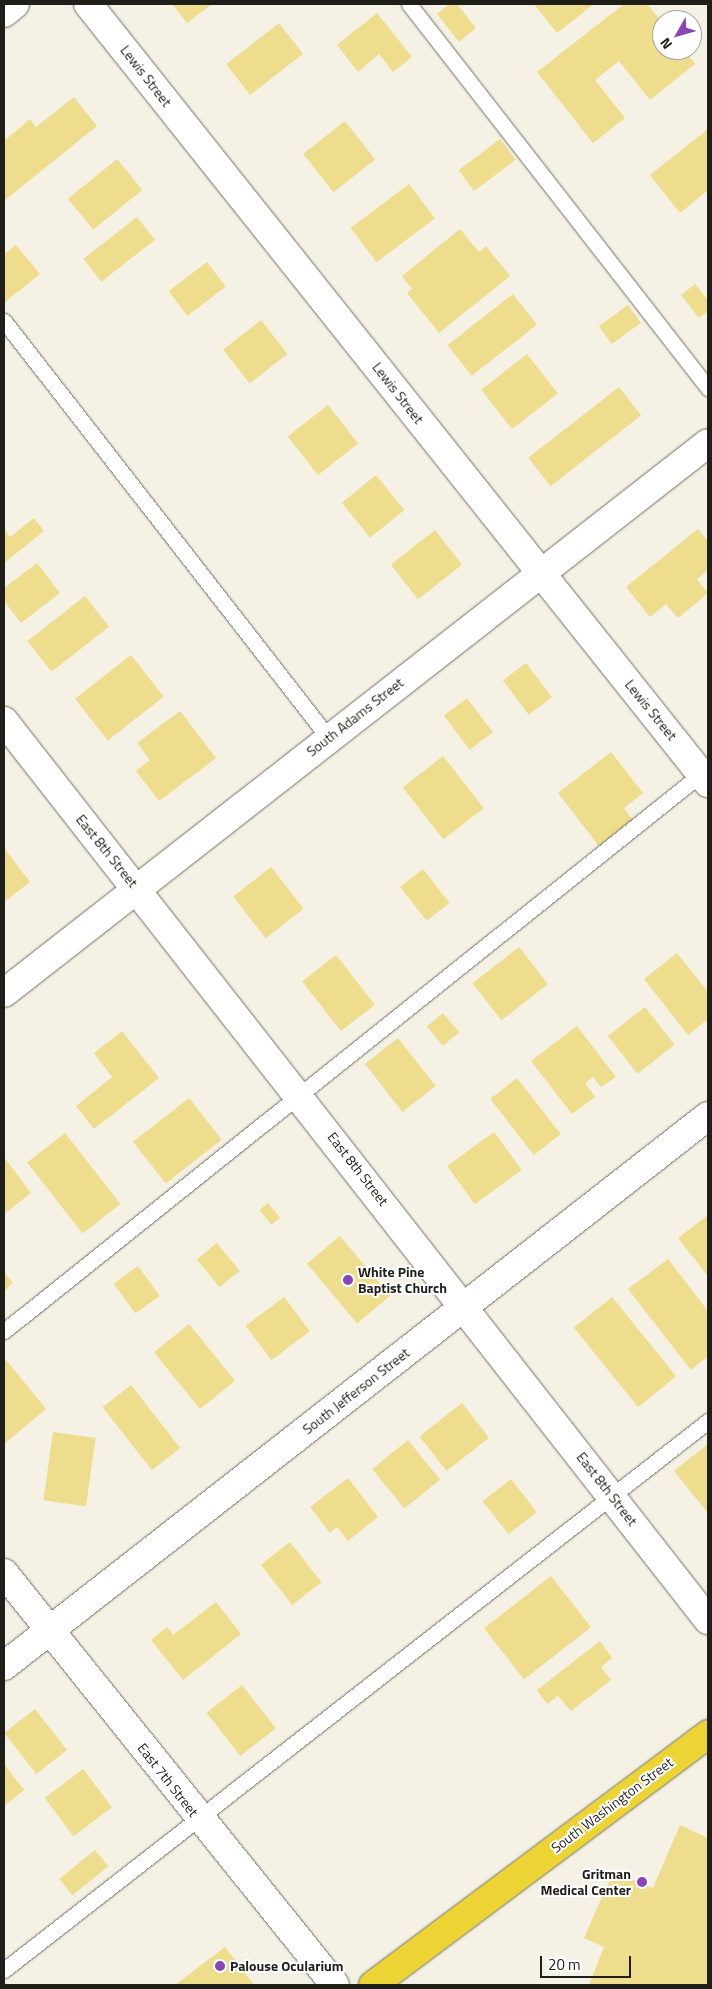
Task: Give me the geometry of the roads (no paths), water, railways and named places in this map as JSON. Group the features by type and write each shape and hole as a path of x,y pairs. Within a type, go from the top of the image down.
{"highway":[{"name":"South Washington Street","path":"372,1985 708,1734"}],"street":[{"path":"4,13 15,4"},
{"name":"Lewis Street","path":"88,4 541,572 706,775"},
{"name":"South Adams Street","path":"4,993 328,737 708,443"},
{"name":"East 8th Street","path":"4,721 300,1095 708,1620"},
{"name":"South Jefferson Street","path":"4,1666 708,1116"},
{"name":"East 7th Street","path":"4,1573 197,1818 335,1985"}],"lane":[{"path":"410,4 708,388"},
{"path":"4,321 328,737"},
{"path":"4,1331 706,775"},
{"path":"4,1970 708,1421"}],"place":[{"name":"White Pine Baptist Church","path":"348,1280"},
{"name":"Gritman Medical Center","path":"642,1882"},
{"name":"Palouse Ocularium","path":"220,1966"}]}
